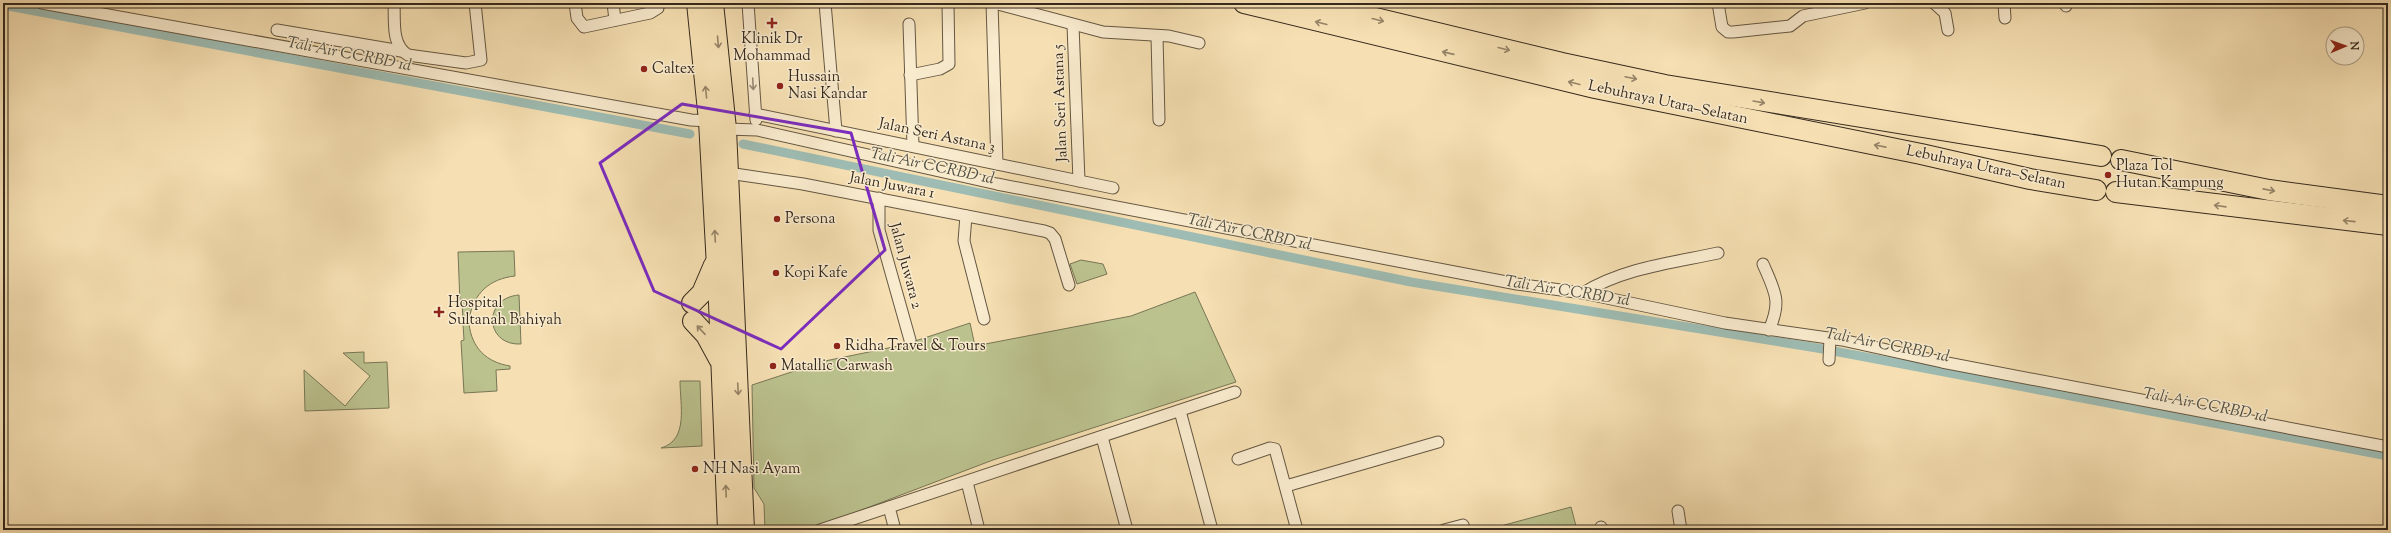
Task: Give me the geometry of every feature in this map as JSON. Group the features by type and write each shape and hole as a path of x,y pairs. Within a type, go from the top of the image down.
{"highway":[{"path":"697,3 717,125 728,173 727,311 744,530"},
{"path":"714,3 717,125 717,258 727,311 722,365 728,530"},
{"name":"Lebuhraya Utara–Selatan","path":"1244,3 1595,88 1921,154 2030,179 2106,191 2388,226"},
{"name":"Lebuhraya Utara–Selatan","path":"1313,3 1562,63 1665,85 2101,156"},
{"path":"2121,160 2270,190 2388,206"},
{"path":"717,258 692,312 713,345 722,365"}],"street":[{"path":"42,3 446,77 717,125 757,130 997,184 1517,284 1583,293 1725,323 1769,330 1830,350 1965,366 2388,447"},
{"path":"394,3 396,44 401,51"},
{"path":"277,30 401,51 408,55 466,63 480,60 474,3"},
{"path":"575,3 576,18 584,26 650,13 658,8 658,3"},
{"path":"613,3 615,20"},
{"path":"748,3 757,130"},
{"path":"825,3 836,131"},
{"path":"910,75 949,64 948,3"},
{"path":"998,164 993,3 1073,25 1114,34 1157,36 1199,43"},
{"path":"1718,3 1720,24 1725,30 1733,32 1787,27 1794,24 1803,16 1865,3"},
{"path":"1934,3 1945,13 1948,30"},
{"path":"2004,3 2005,18"},
{"path":"909,24 913,146"},
{"name":"Jalan Seri Astana 5","path":"1073,25 1079,180"},
{"path":"1157,36 1159,120"},
{"name":"Jalan Seri Astana 3","path":"755,114 1113,188"},
{"name":"Jalan Juwara 1","path":"728,173 754,175 879,198 1050,233 1061,253 1069,285"},
{"name":"Jalan Juwara 2","path":"879,198 879,230 910,340"},
{"path":"966,216 964,241 984,319"},
{"path":"1583,293 1608,280 1663,262 1718,253"},
{"path":"1763,264 1777,302 1776,314 1769,330"},
{"path":"820,530 1235,392"},
{"path":"1180,411 1212,530"},
{"path":"1102,437 1127,530"},
{"path":"1286,486 1438,442"},
{"path":"1238,459 1267,449 1275,449 1297,530"},
{"path":"967,482 979,530"},
{"path":"889,507 895,530"},
{"path":"1678,511 1681,530"},
{"path":"1444,530 1463,525"}],"highlighted area":[{"path":"682,104 851,133 885,250 781,349 654,291 600,163"}],"green space":[{"path":"514,251 515,276 498,280 490,284 479,295 471,310 469,319 463,319 462,303 460,303 458,252"},
{"path":"1081,260 1103,264 1107,274 1077,284 1070,264"},
{"path":"1195,292 1236,382 993,460 809,530 765,530 764,504 754,488 752,385 825,361 903,345 970,323 975,346 1131,316"},
{"path":"519,295 521,344 509,343 500,338 495,330 493,321 494,312 499,304 507,298"},
{"path":"463,324 469,324 473,340 477,347 487,357 501,364 510,366 510,369 496,370 497,391 464,393 461,341 464,340"},
{"path":"364,352 364,363 387,362 389,408 305,411 304,370 345,406 370,376 343,353"},
{"path":"680,381 700,381 702,446 661,448 670,444 676,438 679,430 681,420"},
{"path":"1571,507 1577,530 1486,530"}],"waterway":[{"name":"Tali Air CCRBD 1d","path":"3,5 690,134"},
{"name":"Tali Air CCRBD 1d","path":"743,144 1411,282 1823,349 2388,456"}],"place":[{"name":"Klinik Dr Mohammad","path":"772,23"},
{"name":"Caltex","path":"644,69"},
{"name":"Hussain Nasi Kandar","path":"780,86"},
{"name":"Plaza Tol Hutan Kampung","path":"2108,175"},
{"name":"Persona","path":"777,219"},
{"name":"Kopi Kafe","path":"776,273"},
{"name":"Hospital Sultanah Bahiyah","path":"439,312"},
{"name":"Ridha Travel & Tours","path":"837,346"},
{"name":"Matallic Carwash","path":"773,366"},
{"name":"NH Nasi Ayam","path":"695,469"}]}
